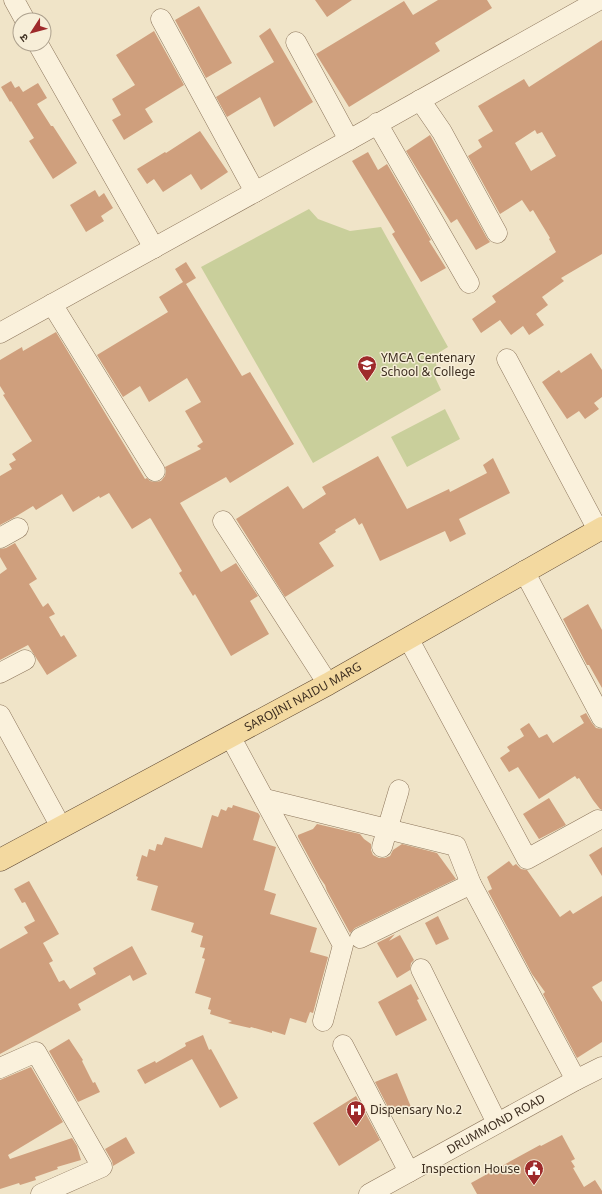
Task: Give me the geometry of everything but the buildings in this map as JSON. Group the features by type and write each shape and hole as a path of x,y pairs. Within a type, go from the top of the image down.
{"main road":[{"name":"SAROJINI NAIDU MARG","path":"0,860 328,684 600,529"}],"street":[{"path":"14,0 21,12"},
{"path":"0,333 599,0"},
{"path":"161,18 255,192"},
{"path":"296,42 348,140"},
{"path":"43,52 154,248"},
{"path":"420,100 442,132 497,233"},
{"path":"377,123 469,283"},
{"path":"52,304 156,470"},
{"path":"507,359 600,529"},
{"path":"223,521 328,684"},
{"path":"0,538 18,528"},
{"path":"524,571 602,718"},
{"path":"408,638 527,859 598,820"},
{"path":"0,673 25,660"},
{"path":"0,715 62,827"},
{"path":"230,736 343,945 323,1021"},
{"path":"384,838 399,790"},
{"path":"264,799 384,838 456,846 471,884 576,1080"},
{"path":"360,938 471,884"},
{"path":"421,969 497,1123"},
{"path":"343,1045 409,1172"},
{"path":"0,1068 36,1052 102,1167 41,1194"},
{"name":"DRUMMOND ROAD","path":"369,1194 602,1067"}],"green space":[{"path":"309,209 318,219 350,231 381,227 448,347 435,355 437,370 433,373 441,390 313,463 201,267"},
{"path":"445,409 460,439 407,467 391,437"}],"place":[{"name":"YMCA Centenary School & College","path":"367,382"},
{"name":"Dispensary No.2","path":"356,1127"},
{"name":"Inspection House","path":"534,1186"}]}
